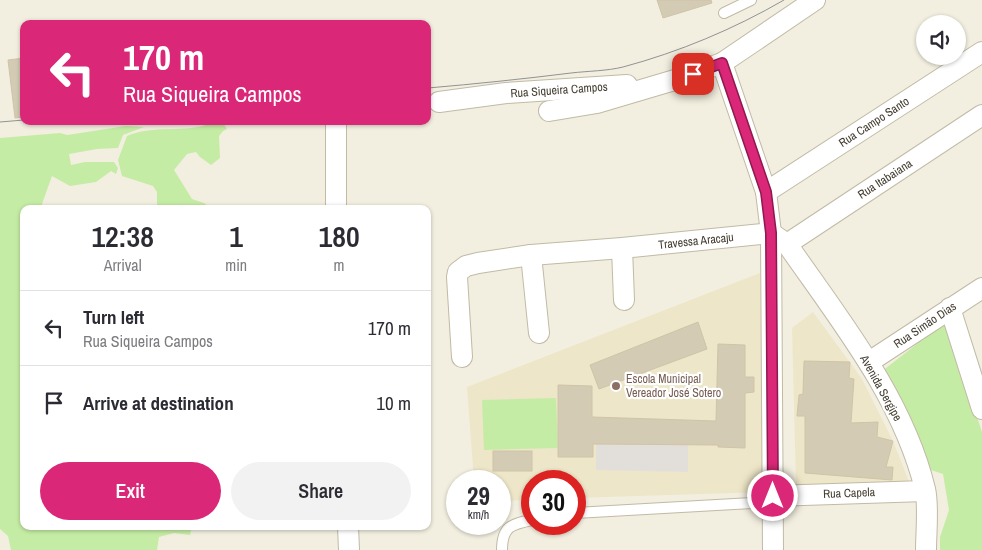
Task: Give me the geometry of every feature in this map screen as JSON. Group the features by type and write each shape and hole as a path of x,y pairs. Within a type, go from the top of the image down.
{"street":[{"name":"Rua Siqueira Campos","path":"549,111 597,103 678,79 722,63 814,0"},
{"name":"Rua Campo Santo","path":"766,192 982,52"},
{"path":"722,63 766,192 779,238 773,502 774,550"},
{"name":"Rua Siqueira Campos","path":"439,102 506,93 619,86 678,79"},
{"name":"Rua Itabaiana","path":"779,238 982,115"},
{"path":"336,125 336,205"},
{"name":"Travessa Aracaju","path":"462,357 457,277 458,272 466,266 478,262 531,255 779,238"},
{"name":"Avenida Sergipe","path":"779,238 869,362 906,436 925,491 926,550"},
{"path":"622,248 624,300"},
{"path":"531,255 539,333"},
{"name":"Rua Simão Dias","path":"869,362 982,288"},
{"path":"950,308 982,409"},
{"name":"Rua Capela","path":"773,502 925,491"},
{"path":"348,530 349,550"}],"lane":[{"path":"724,13 751,0"},
{"path":"586,512 773,502"},
{"path":"502,550 505,532 510,526 521,523"}],"shaded area":[{"name":"Escola Municipal Vereador José Sotero","path":"760,273 764,492 586,498 586,470 521,470 521,500 511,501 511,470 473,470 467,387"},
{"path":"813,312 862,379 893,441 910,484 796,485 792,328"},
{"path":"596,444 688,445 688,472 596,470"}],"green space":[{"path":"224,125 226,127 227,129 219,136 220,158 211,165 196,152 187,154 174,170 192,199 206,205 157,205 157,192 153,186 122,176 118,160 127,136 148,130"},
{"path":"126,126 144,127 123,135 118,148 97,149 69,154 71,165 85,162 114,162 118,168 116,174 111,171 96,182 70,186 52,176 42,205 20,205 20,530 191,530 190,535 174,533 159,537 157,550 11,550 8,536 0,529 0,138 60,133 67,135"},
{"path":"945,322 982,432 982,550 940,550 940,537 949,510 943,474 925,468 881,372"},
{"path":"556,398 558,448 484,450 482,400"}],"building":[{"path":"657,0 711,0 712,3 663,18"},
{"path":"20,58 20,117 15,118 8,60"},
{"path":"698,322 707,349 599,389 590,365"},
{"path":"718,344 745,345 745,377 754,377 754,392 745,393 745,448 718,447 718,445 593,444 593,457 558,457 558,385 592,386 592,417 716,421"},
{"path":"804,361 850,362 849,378 854,379 851,423 878,422 877,437 893,441 886,467 893,467 892,480 805,473 805,416 797,416 799,395 803,394"},
{"path":"493,451 532,451 532,470 493,470"}],"tram line":[{"path":"431,88 623,67 706,39 746,21 784,0"},
{"path":"0,122 20,120"}],"place":[{"name":"Escola Municipal Vereador José Sotero","path":"616,386"}],"route":[{"path":"693,74 722,63 766,192 771,233 773,496"}]}
